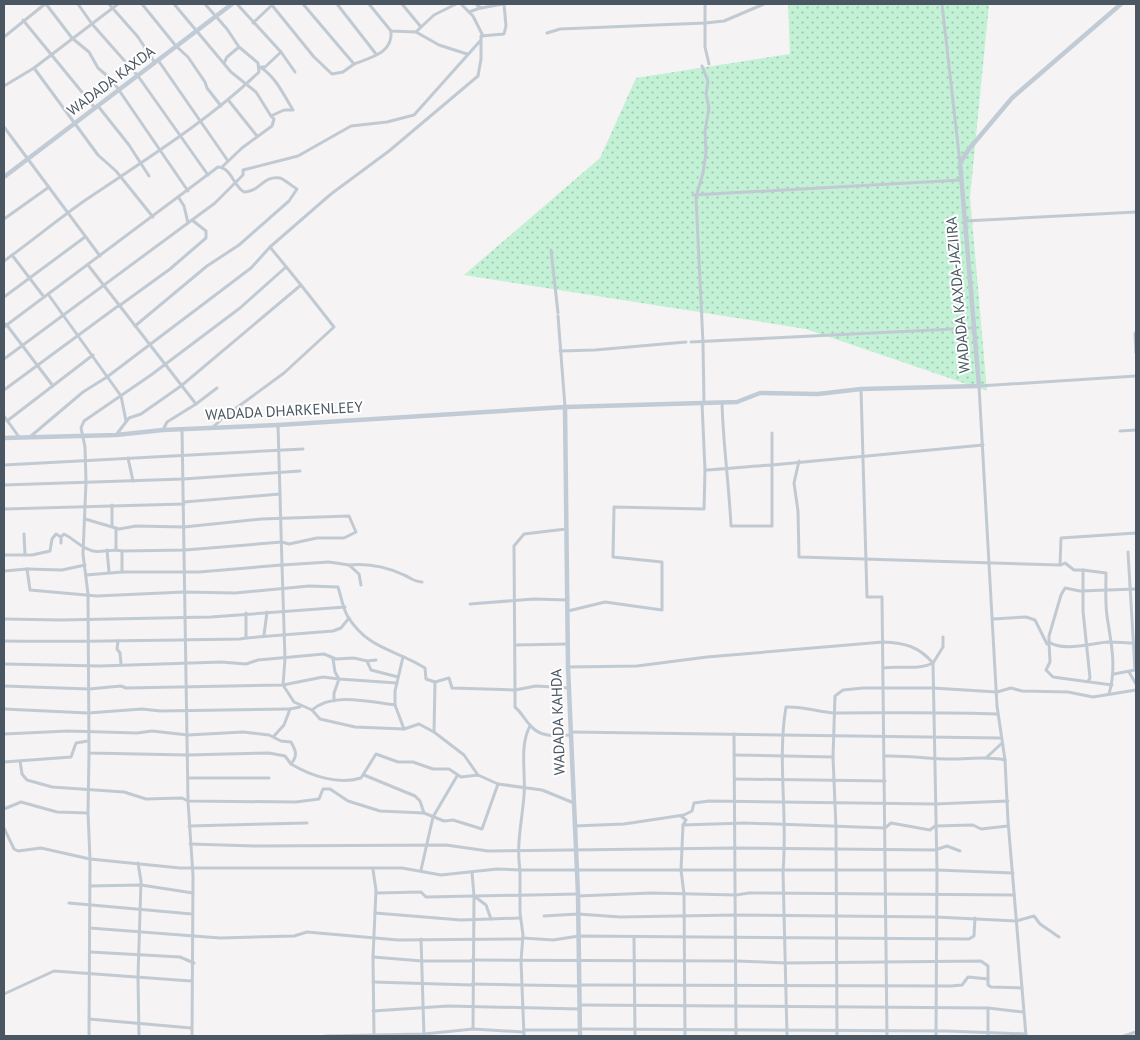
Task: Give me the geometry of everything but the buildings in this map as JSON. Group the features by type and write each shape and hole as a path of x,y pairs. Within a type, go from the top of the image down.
{"main road":[{"name":"WADADA KAXDA","path":"4,177 232,4"},
{"path":"960,164 969,149 1012,98 1121,4"},
{"name":"WADADA KAXDA-JAZIIRA","path":"565,407 737,402 760,393 818,394 861,389 979,386 960,164"},
{"name":"WADADA DHARKENLEEY","path":"4,438 116,435 163,430 278,425 565,407"},
{"name":"WADADA KAHDA","path":"565,407 568,667 578,895 580,1036"}],"street":[{"path":"4,37 45,4 72,38 89,52 98,68 109,77 188,191"},
{"path":"78,4 92,24 138,76 208,175"},
{"path":"109,4 138,37 202,121 228,161"},
{"path":"4,86 34,68 118,4"},
{"path":"142,4 176,46 188,57 207,88 221,106"},
{"path":"52,386 5,326 179,198 218,167 222,168 257,136 272,126 274,118 256,92 245,85 224,63 174,4"},
{"path":"205,4 239,47 279,84 293,110 284,110 271,116"},
{"path":"237,4 281,52 295,72"},
{"path":"253,23 272,4 314,57 332,74 343,72 354,64 386,51 392,41 391,31 369,4"},
{"path":"303,4 354,64"},
{"path":"337,4 376,54"},
{"path":"402,4 421,27"},
{"path":"416,32 434,15 456,4"},
{"path":"461,4 469,12 483,36"},
{"path":"476,4 481,8"},
{"path":"469,12 504,4 506,26 504,34 483,36"},
{"path":"705,4 705,47 709,64"},
{"path":"547,33 560,29 724,21 764,4"},
{"path":"942,4 960,164"},
{"path":"23,20 97,107 142,163 150,176"},
{"path":"391,31 416,32 439,45 467,54"},
{"path":"4,359 215,203 243,175 243,170 298,156 351,126 387,122 414,115 483,36"},
{"path":"31,436 83,392 107,377 251,268 270,247 331,194 389,151 478,76 481,59 481,40"},
{"path":"224,63 227,57 239,47"},
{"path":"260,67 265,67 281,52"},
{"path":"568,611 605,602 662,610 662,562 614,557 614,507 704,509 703,342 696,197 706,153 705,131 709,108 706,94 708,81 702,66"},
{"path":"4,261 67,213 122,178 179,135 202,121 228,101 259,72 260,67"},
{"path":"34,68 76,122 98,155 122,178 153,217"},
{"path":"228,101 257,136"},
{"path":"4,127 100,256"},
{"path":"135,326 207,266 239,245 289,201 297,189 282,178 263,181 259,187 250,192 240,190 222,168"},
{"path":"693,195 961,180"},
{"path":"4,219 49,187"},
{"path":"179,198 184,206 188,223"},
{"path":"965,221 1136,212"},
{"path":"4,390 77,334 170,268 206,238 206,231 192,220"},
{"path":"4,297 85,237"},
{"path":"213,427 284,373 334,328 270,247"},
{"path":"551,250 565,407"},
{"path":"12,255 44,297"},
{"path":"88,265 196,404"},
{"path":"90,1036 88,594 84,547 86,459 82,428 84,421 165,365 240,308 286,267"},
{"path":"116,435 126,421 141,414 181,386 301,285"},
{"path":"48,294 121,396 126,421"},
{"path":"560,350 595,350 688,342 973,328"},
{"path":"1135,333 1136,353"},
{"path":"7,421 92,355"},
{"path":"324,1036 424,1035 474,1029 524,1033 580,1029 887,1031 936,1034 1026,1035 1008,826 1005,760 1000,738 998,714 979,386 1136,376"},
{"path":"163,430 167,422 217,388"},
{"path":"861,389 867,597 882,597 887,1036"},
{"path":"722,402 724,451 728,469 731,526 772,526 772,433"},
{"path":"4,416 19,437"},
{"path":"278,425 285,634 283,685 294,702 300,707"},
{"path":"182,429 186,572 184,592 186,616 188,801 193,893 192,1036"},
{"path":"1120,431 1136,430"},
{"path":"705,470 983,445"},
{"path":"4,465 280,448 303,449"},
{"path":"128,458 132,481"},
{"path":"799,461 794,483 798,511 799,557 1060,566 1065,563 1074,570 1106,573 1107,616 1112,642 1114,674 1109,694"},
{"path":"4,485 183,479 280,471 290,473 298,470 300,472"},
{"path":"4,509 184,503 280,494"},
{"path":"112,505 116,549"},
{"path":"61,537 64,534 84,547 97,552 116,549 122,551 185,550 282,542 288,544 317,538 344,538 356,532 349,516 282,518 184,526 114,527 85,519"},
{"path":"566,529 524,534 514,546 515,707 523,714 530,726 545,736 571,733 935,735 1000,738"},
{"path":"1060,566 1061,538 1136,533"},
{"path":"24,534 24,555"},
{"path":"4,555 24,555 50,551 54,536 56,534 61,537"},
{"path":"61,537 61,543"},
{"path":"107,550 109,572"},
{"path":"122,551 122,572"},
{"path":"1114,674 1136,670 1128,552"},
{"path":"86,575 109,572 186,572 329,562 349,566 368,563 403,574 415,582 422,582"},
{"path":"4,571 27,569 62,570 85,565"},
{"path":"349,566 360,574 361,584"},
{"path":"27,569 30,590 52,594 150,595 184,592 221,594 309,586 338,588 349,618 371,642 425,668 426,679 435,682 449,678 452,688 515,690 536,686 569,688"},
{"path":"1084,570 1083,611 1088,681"},
{"path":"1112,685 1100,685 1099,681 1065,677 1058,678 1046,670 1050,662 1049,642 1053,618 1065,588 1084,590 1136,589"},
{"path":"470,604 514,600 568,600"},
{"path":"4,619 88,620 345,607"},
{"path":"264,636 267,612"},
{"path":"246,613 246,638"},
{"path":"993,619 1026,617 1035,620 1047,644 1049,642 1052,644 1086,646 1112,642 1134,643"},
{"path":"4,641 88,641 104,643 118,641 246,638 333,631 341,628 349,618"},
{"path":"883,668 904,666 924,668 933,663 944,647 943,636"},
{"path":"118,641 117,649 120,653 121,664"},
{"path":"568,667 637,666 707,657 883,642 899,642 916,647 933,663 935,850 937,870 936,1034"},
{"path":"516,644 568,644"},
{"path":"4,664 88,664 100,666 121,664 186,665 221,662 246,664 258,660 324,654 333,658 376,660"},
{"path":"333,658 335,672 339,679 334,693 334,701"},
{"path":"404,658 397,683 395,705 404,729"},
{"path":"367,661 376,681"},
{"path":"371,670 398,678"},
{"path":"1129,672 1136,684"},
{"path":"4,686 89,689 283,685 323,677 397,683"},
{"path":"434,732 435,682"},
{"path":"836,1036 836,828 833,713 834,698 839,692 863,688 933,688 997,692 1011,688 1022,691 1068,692 1093,697 1136,690"},
{"path":"312,710 320,702 334,701 395,705"},
{"path":"787,1036 786,916 783,871 785,826 783,735 786,707 798,706 833,713 935,712 998,714"},
{"path":"4,709 88,712 142,709 187,711 290,709 300,707 312,710 320,719 381,730 404,729 419,724 434,732 464,755 478,775 498,784 542,790 574,803"},
{"path":"274,736 284,725 290,709"},
{"path":"524,1033 518,849 524,787 524,745 530,726"},
{"path":"4,734 152,731 188,735 218,732 274,736 281,741 291,742 296,750 296,758 291,764"},
{"path":"734,734 734,870 736,895 736,984 734,1007 736,1036"},
{"path":"4,762 71,757 76,743 88,741"},
{"path":"987,758 1001,744"},
{"path":"89,753 188,755 269,753 285,756 291,764 303,771 327,779 356,779 364,775 376,754 398,762 413,762 433,769 449,769 457,776 468,777 478,775"},
{"path":"735,755 833,757"},
{"path":"884,756 908,755 935,759 987,758 1005,760"},
{"path":"20,761 22,774 27,780 52,788 124,792 146,799 182,798 188,801 314,801 319,799 324,789 330,789 348,801 380,811 424,813 444,821 453,820 482,829 498,784"},
{"path":"364,775 415,796 420,800 424,813"},
{"path":"421,870 433,817 457,776"},
{"path":"188,778 270,778"},
{"path":"735,779 885,781"},
{"path":"574,826 624,824 690,814 694,803 700,801 935,804 1008,801"},
{"path":"4,809 21,802 57,812 88,813"},
{"path":"680,815 686,820 683,825 681,870 684,894 685,1036"},
{"path":"189,826 307,823"},
{"path":"683,825 734,824 885,828 892,823 930,830 935,826 973,825 981,829 1008,826"},
{"path":"4,828 14,850 18,851 40,848 90,859 191,867 372,870 402,868 441,875 497,869 576,871 937,870 1013,873"},
{"path":"190,844 446,846 488,850 576,848 935,850 947,846 960,851"},
{"path":"138,862 141,885 138,955 139,1036"},
{"path":"372,870 376,893 373,957 374,1035"},
{"path":"472,872 474,896 472,919 472,1006 475,1036"},
{"path":"90,886 141,885 193,893"},
{"path":"376,893 421,892 426,897 651,893 1014,896"},
{"path":"474,896 486,905 491,919"},
{"path":"69,904 90,904 192,914"},
{"path":"375,913 472,919 520,918"},
{"path":"544,916 578,914 612,917 684,915 936,916 1016,920 1034,916 1040,924 1059,937"},
{"path":"90,928 192,937 294,936 307,932 398,940 553,940 578,936 736,939 969,939 974,936 975,918"},
{"path":"634,938 634,1036"},
{"path":"421,939 424,1035"},
{"path":"90,952 180,957 194,963"},
{"path":"373,957 422,961 634,962 736,960 786,963 981,961 988,966 988,980 991,988 1022,988"},
{"path":"4,994 54,971 192,981"},
{"path":"373,982 523,986 685,987 736,984 962,985 968,977 974,976 988,980"},
{"path":"373,1011 424,1006 472,1006 988,1008 1024,1012"},
{"path":"988,1008 988,1034"},
{"path":"89,1019 191,1028"},
{"path":"1124,1036 1136,1032"}],"green space":[{"path":"788,4 989,4 970,197 987,391 806,329 464,275 600,158 636,78 790,54"}]}
